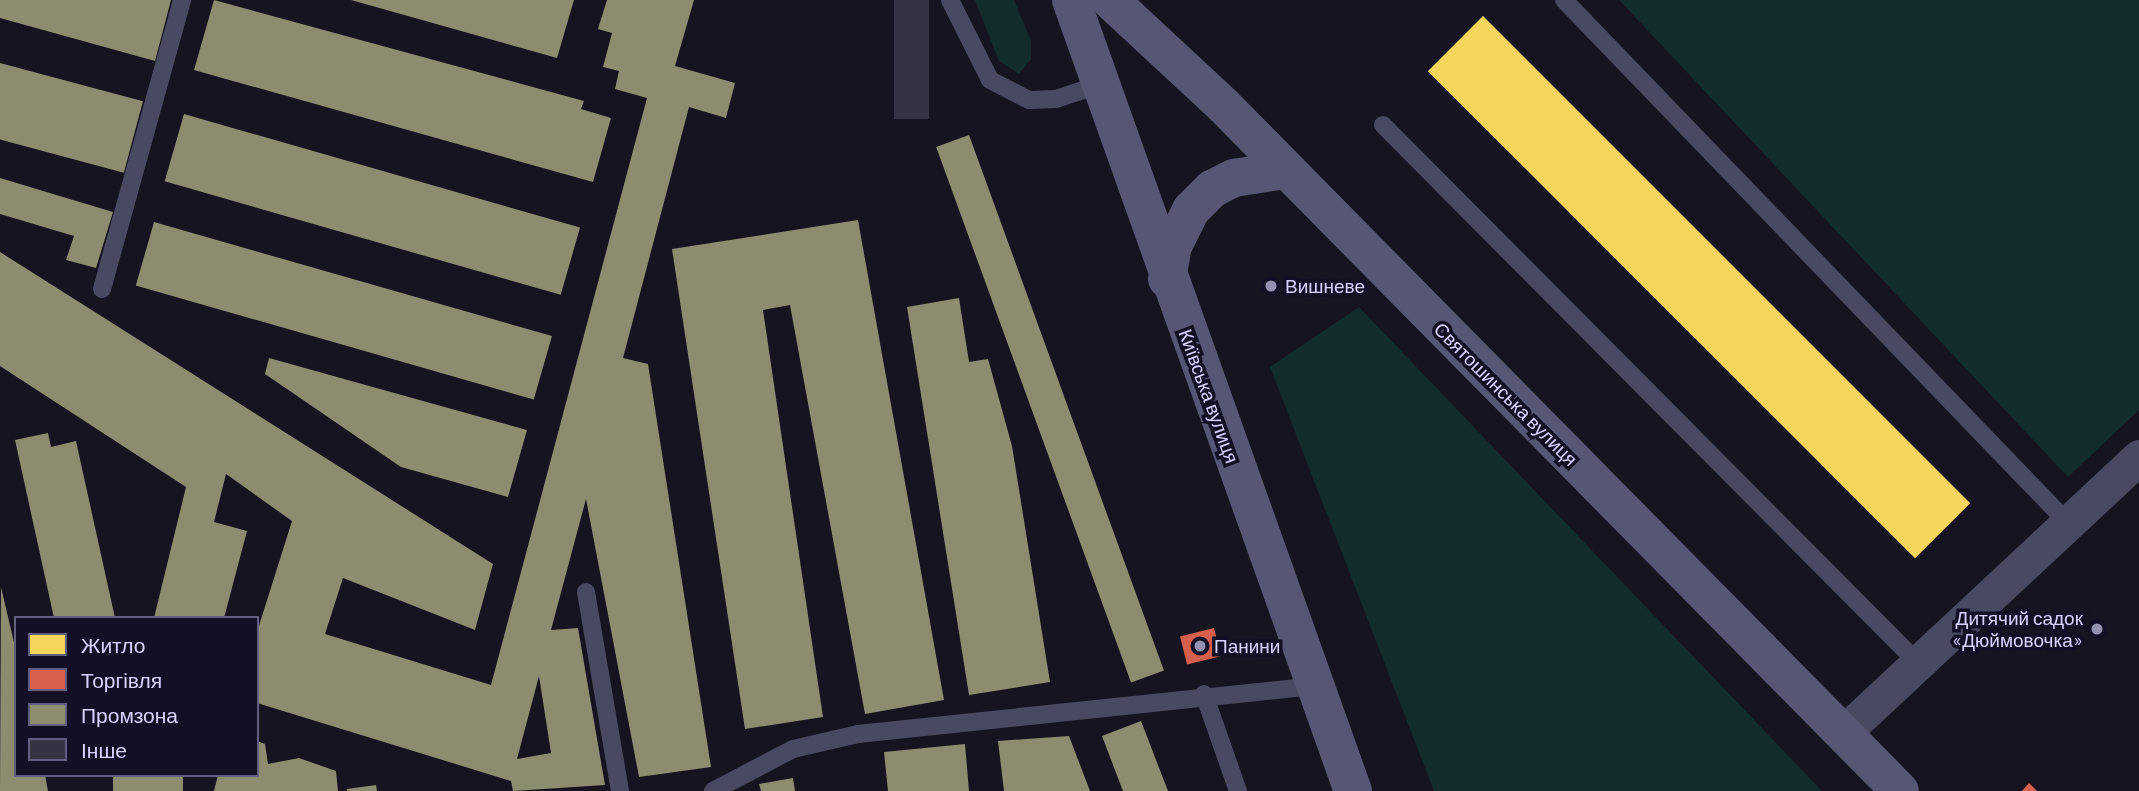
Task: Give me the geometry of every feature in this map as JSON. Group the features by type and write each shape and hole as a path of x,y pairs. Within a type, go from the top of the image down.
{"street":[{"name":"Київська вулиця","path":"1071,0 1098,85 1167,279 1353,791"},
{"name":"Святошинська вулиця","path":"1110,0 1284,170 1900,791"},
{"path":"1167,279 1173,246 1191,210 1212,189 1234,178 1284,170"},
{"path":"1842,734 2139,457"}],"lane":[{"path":"102,289 182,0"},
{"path":"950,0 990,80 1028,100 1056,99 1098,85"},
{"path":"1564,0 2068,523"},
{"path":"1383,125 1917,663"},
{"path":"586,592 620,791"},
{"path":"713,791 793,749 858,734 1204,694 1313,686"},
{"path":"1204,694 1238,791"}],"green space":[{"path":"975,0 1014,0 1031,41 1031,59 1019,74 999,61"},
{"path":"1619,0 2139,0 2139,410 2068,477"},
{"path":"1359,307 1822,791 1434,791 1270,367"}],"building: Житло":[{"path":"1483,16 1970,503 1915,558 1428,71"}],"building: Торгівля":[{"name":"Панини","path":"1214,628 1221,656 1187,665 1180,636"},
{"path":"2029,783 2037,791 2022,791"}],"building: Промзона":[{"path":"0,0 171,0 155,61 0,18"},
{"path":"214,0 584,101 581,109 611,118 593,182 194,70"},
{"path":"351,0 574,0 557,58"},
{"path":"607,0 694,0 675,66 735,83 726,118 689,107 623,358 648,364 711,767 639,777 586,499 551,630 578,628 605,785 513,791 511,781 259,704 259,626 292,521 226,474 214,522 247,531 225,616 154,616 186,487 0,366 0,252 493,564 475,630 343,578 325,634 491,685 647,98 615,89 619,71 603,67 612,33 598,29","holes":["539,676 551,753 517,759"]},
{"path":"0,63 143,101 124,173 0,140"},
{"path":"184,114 580,228 561,295 165,181"},
{"path":"969,135 1164,671 1131,683 936,147"},
{"path":"0,178 113,212 96,268 66,260 74,236 0,214"},
{"path":"858,220 944,700 865,714 790,305 763,310 823,717 745,729 672,249"},
{"path":"154,222 552,336 534,400 136,285"},
{"path":"959,298 969,362 988,359 1012,446 1050,682 969,695 907,307"},
{"path":"269,358 527,430 508,497 401,467 265,374"},
{"path":"48,433 51,447 76,441 115,616 54,616 15,440"},
{"path":"1,587 14,642 14,777 45,777 48,791 0,791"},
{"path":"1141,721 1168,791 1123,791 1102,736"},
{"path":"1069,736 1090,791 1004,791 998,741"},
{"path":"259,742 265,744 268,764 299,758 336,771 338,791 214,791 218,777 259,777"},
{"path":"965,744 969,791 888,791 884,752"},
{"path":"113,777 183,777 183,791 113,791"},
{"path":"793,778 795,791 761,791 759,784"},
{"path":"376,785 377,791 347,791 347,789"}],"building: Інше":[{"path":"894,0 929,0 929,119 894,119"}],"place":[{"name":"Вишневе","path":"1271,286"},
{"name":"Дитячий садок «Дюймовочка»","path":"2097,629"},
{"name":"Панини","path":"1200,646"}]}
